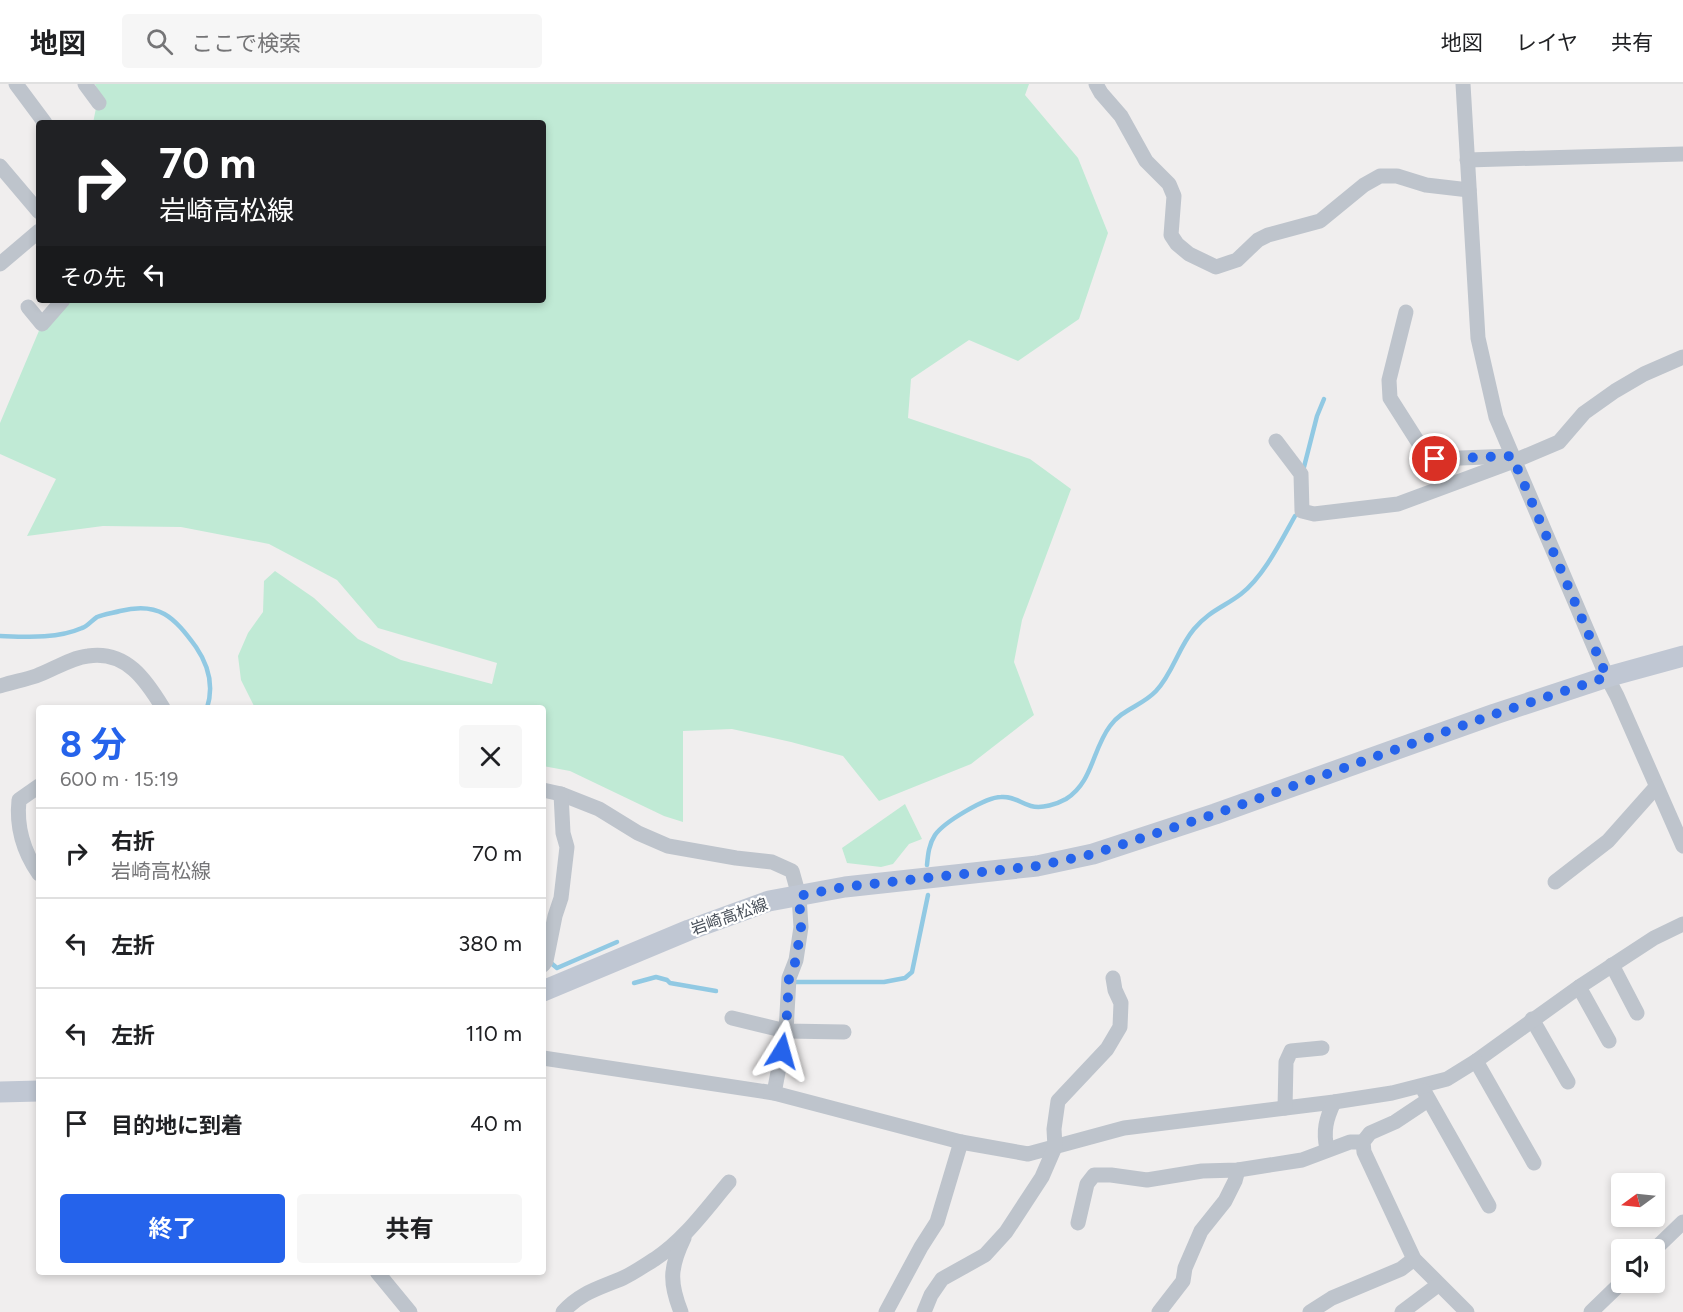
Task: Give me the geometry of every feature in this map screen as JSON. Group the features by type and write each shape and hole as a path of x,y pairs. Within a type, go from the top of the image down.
{"main road":[{"name":"岩崎高松線","path":"546,990 688,930 769,901 844,887 1037,866 1093,854 1215,814 1484,718 1607,677 1683,656"},
{"path":"0,1092 36,1091"}],"street":[{"path":"16,84 43,120"},
{"path":"85,84 99,103"},
{"path":"1096,84 1121,116 1146,160 1169,184 1174,196 1171,235 1177,244 1189,254 1216,267 1237,260 1258,240 1268,235 1320,221 1364,185 1380,176 1396,176 1426,185 1469,190"},
{"path":"1462,84 1478,338 1496,417 1607,677 1683,846"},
{"path":"1467,160 1683,154"},
{"path":"0,166 36,208"},
{"path":"0,179 10,189 26,195"},
{"path":"0,264 36,234"},
{"path":"28,307 42,324 60,303"},
{"path":"1406,312 1389,380 1390,398 1425,453 1435,459 1513,459"},
{"path":"1276,441 1301,474 1302,511 1314,514 1398,504 1559,442 1584,413 1615,391 1644,374 1683,357"},
{"path":"0,686 36,676 88,656 103,656 118,658 138,672 161,705"},
{"path":"1555,882 1608,841 1656,787"},
{"path":"36,788 19,800 17,816 20,837 36,870"},
{"path":"546,791 599,809 638,833 668,846 772,862 792,871 799,896 801,927 796,960 789,978 786,1031 774,1093"},
{"path":"546,961 561,898 567,847 563,833 561,794"},
{"path":"1467,1312 1414,1259 1377,1184 1364,1152 1363,1142 1370,1133 1395,1122 1425,1093 1476,1061 1532,1019 1654,938 1683,924"},
{"path":"1612,965 1637,1013"},
{"path":"924,1312 931,1295 942,1279 985,1255 1006,1232 1042,1177 1055,1147 1053,1129 1058,1101 1107,1049 1120,1027 1121,1003 1113,978"},
{"path":"1579,987 1609,1041"},
{"path":"732,1018 786,1031 844,1032"},
{"path":"1532,1019 1568,1082"},
{"path":"1285,1108 1286,1062 1291,1051 1322,1048"},
{"path":"546,1058 774,1093 961,1142 1028,1154 1124,1128 1425,1093"},
{"path":"1476,1061 1534,1163"},
{"path":"1425,1093 1489,1206"},
{"path":"1326,1149 1325,1123 1334,1102"},
{"path":"886,1312 921,1247 938,1222 961,1142"},
{"path":"1078,1223 1087,1184 1094,1175 1148,1180 1202,1171 1238,1170 1302,1160 1326,1149 1350,1142 1363,1142"},
{"path":"1159,1312 1183,1281 1185,1268 1201,1231 1225,1201 1238,1170"},
{"path":"563,1312 568,1306 597,1287 625,1278 657,1258 685,1235 729,1182"},
{"path":"1665,1239 1683,1222"},
{"path":"681,1312 674,1294 672,1268 685,1235"},
{"path":"1310,1312 1332,1298 1401,1269 1414,1259"},
{"path":"379,1275 410,1312"},
{"path":"1408,1310 1438,1285"},
{"path":"1591,1312 1611,1293"}],"green space":[{"path":"95,84 1029,84 1025,95 1078,158 1108,233 1079,319 1018,361 969,340 911,379 908,418 1030,459 1071,489 1022,620 1014,662 1034,715 971,764 879,801 843,756 732,729 683,731 683,822 664,816 570,771 546,767 546,705 254,705 241,680 238,656 248,633 263,612 264,581 275,571 314,598 358,639 401,660 492,684 497,663 378,628 337,580 269,544 181,527 103,526 27,536 56,479 0,454 0,423 51,303 546,303 546,120 94,120 99,93"},
{"path":"905,804 922,839 909,844 893,864 881,867 847,863 842,848"}],"waterway":[{"path":"1304,467 1317,416 1324,399"},
{"path":"927,865 928,853 935,835 956,817 986,801 1006,797 1035,807 1045,806 1062,801 1075,792 1087,775 1099,745 1110,726 1120,715 1156,691 1167,676 1188,636 1200,623 1211,613 1241,594 1257,578 1295,516"},
{"path":"0,636 62,634 84,627 97,617 106,614 134,608 155,610 173,620 200,654 209,676 208,705"},
{"path":"796,982 884,982 905,978 912,972 928,895"},
{"path":"551,963 557,968 617,942"},
{"path":"634,983 656,977 670,983 716,991"}],"route":[{"path":"782,1051 786,1031 789,978 796,960 801,927 799,896 844,887 1037,866 1093,854 1215,814 1495,714 1607,677 1512,456 1435,459"}]}
